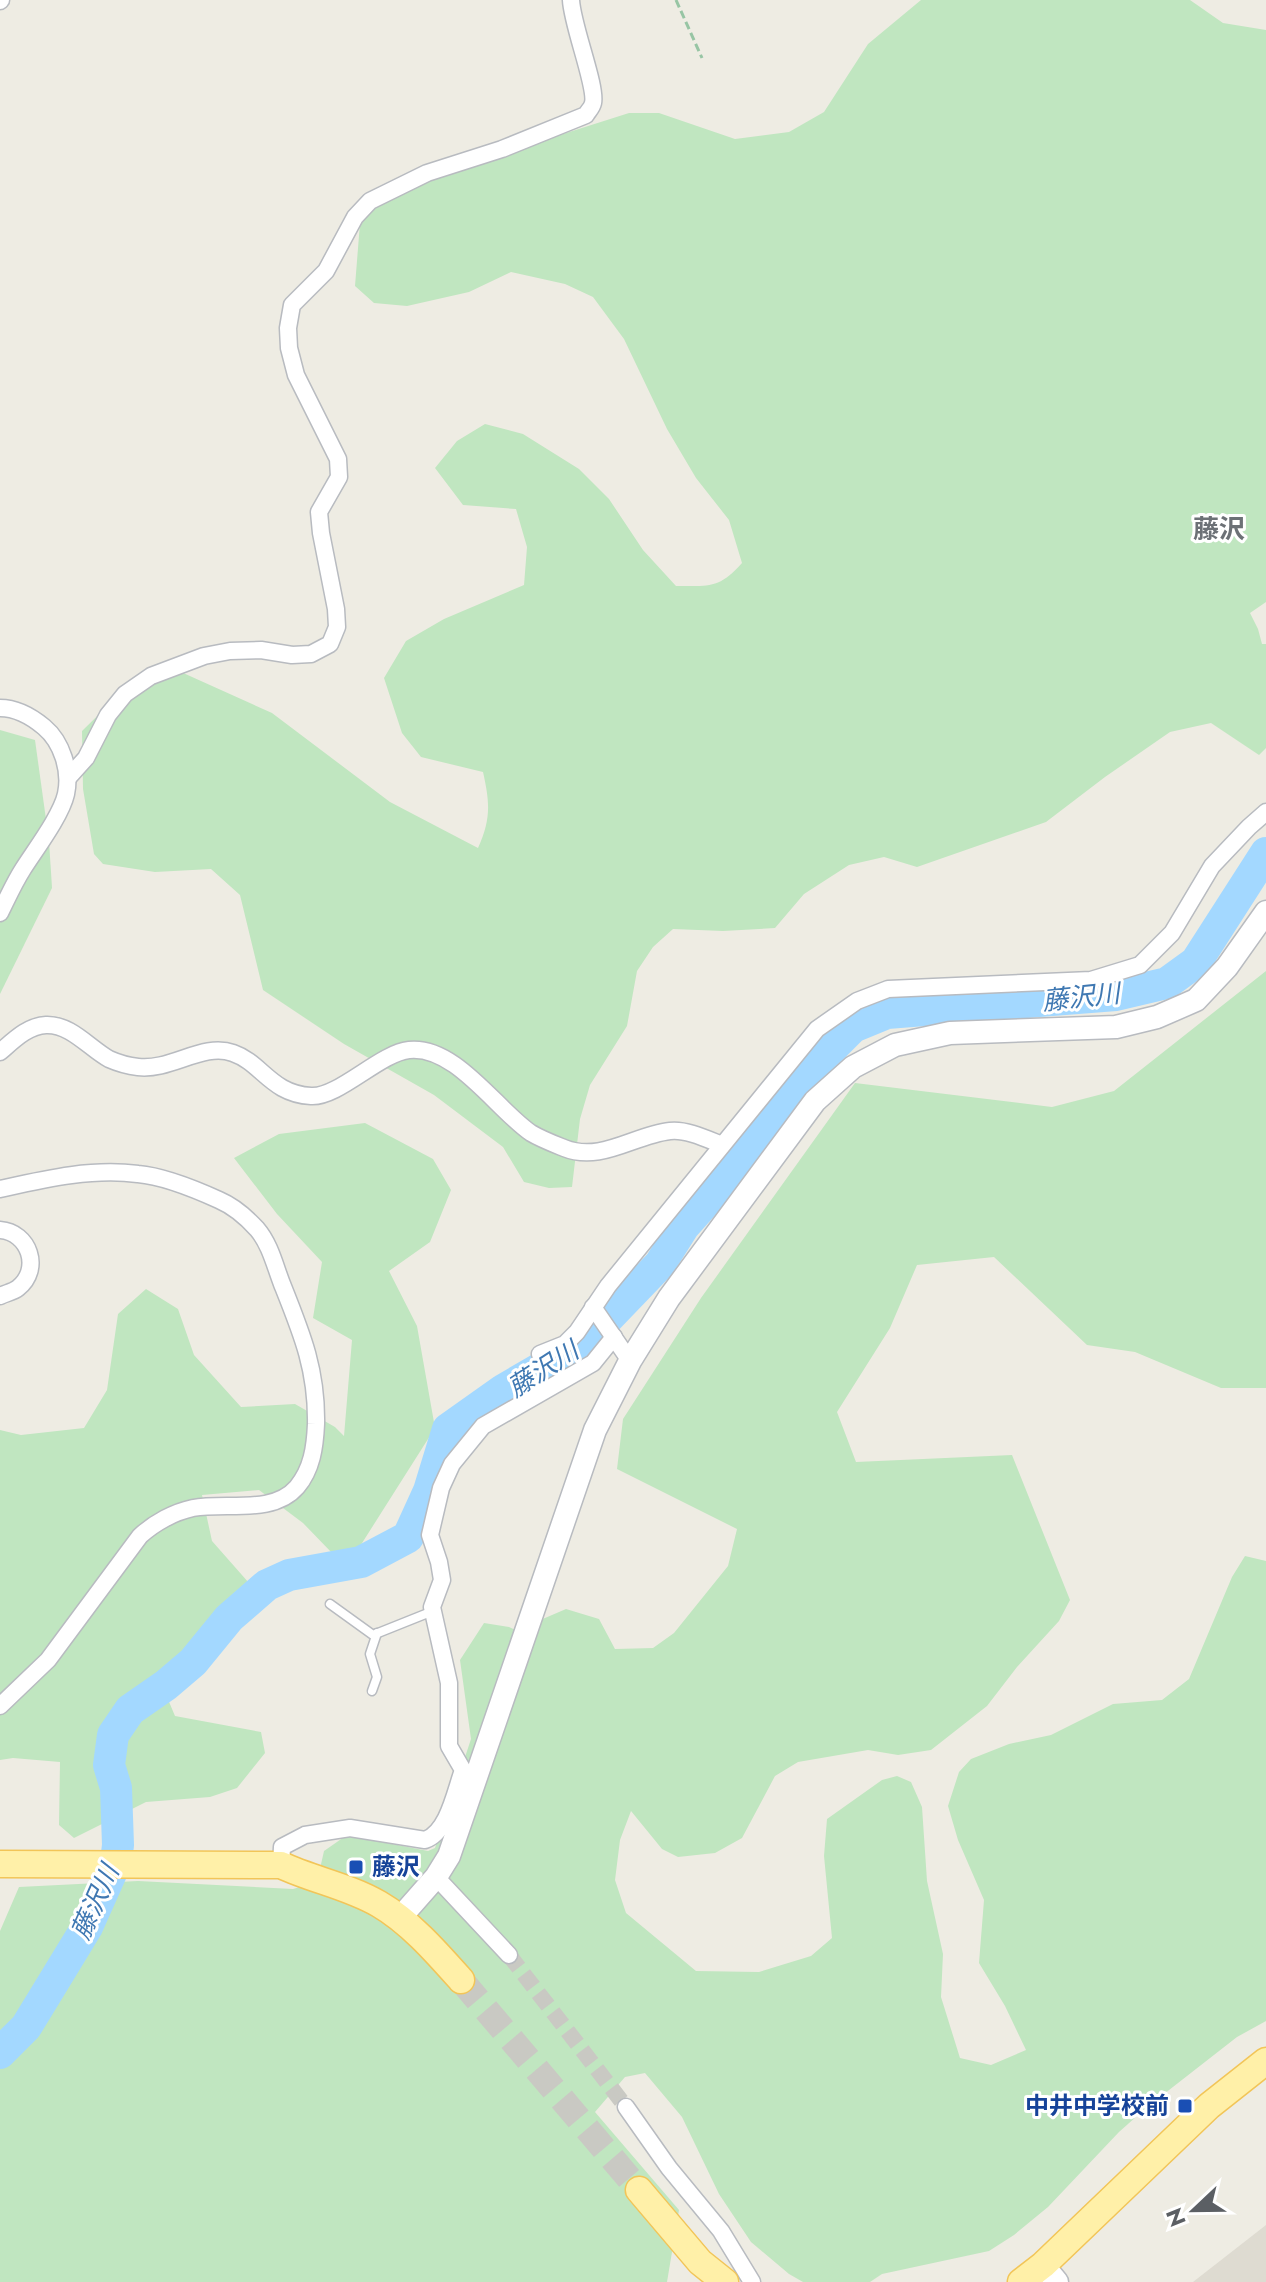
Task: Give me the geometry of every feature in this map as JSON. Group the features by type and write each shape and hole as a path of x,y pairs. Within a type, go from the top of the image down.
{"main road":[{"path":"0,1864 281,1865 379,1904 439,1955 461,1980"},
{"path":"1021,2282 1050,2274 1209,2106 1266,2061"},
{"path":"639,2190 700,2262 725,2282"}],"street":[{"path":"68,778 86,758 108,715 125,694 151,676 204,656 230,651 311,654 330,644 337,627 336,609 319,512 339,477 338,459 296,375 289,348 292,305 326,271 355,217 370,201 427,173 502,149 586,115 593,103 591,86 571,0"},
{"path":"0,708 31,716 51,733 63,754 68,778 66,797 0,913"},
{"path":"540,1354 565,1344 577,1332 608,1286 817,1029 857,1001 888,989 1091,980 1140,965 1172,933 1212,866 1266,812"},
{"path":"399,1919 436,1877 449,1856 595,1430 630,1361 669,1298 815,1101 853,1067 895,1045 950,1033 1116,1027 1157,1017 1196,1000 1227,967 1266,912"},
{"path":"0,1052 21,1034 46,1025 71,1032 110,1059 135,1066 172,1064 220,1050 235,1053 285,1090 313,1097 334,1089 396,1054 408,1050 419,1051 440,1056 463,1072 532,1133 567,1150 601,1152 672,1131 706,1138 722,1145"},
{"path":"0,1189 58,1176 99,1172 140,1174 220,1200 234,1209 258,1231 268,1248 302,1335 313,1371 316,1397 313,1453 304,1477 295,1489 282,1499 263,1504 191,1508 153,1524 140,1536 48,1660 0,1706"},
{"path":"0,1230 20,1237 28,1249 31,1265 17,1290 0,1296"},
{"path":"593,1307 630,1361"},
{"path":"281,1865 282,1847 305,1835 350,1828 425,1840 435,1837 442,1827 463,1770 449,1746 449,1683 432,1607 442,1580 430,1535 441,1488 452,1464 483,1426 593,1363 614,1337"},
{"path":"436,1877 509,1955"},
{"path":"626,2107 669,2168 721,2231 752,2282"}],"lane":[{"path":"330,1604 373,1635 433,1611"},
{"path":"372,1691 377,1677 370,1654 377,1633"}],"path":[{"path":"676,0 702,58"}],"shaded area":[{"path":"1266,2225 1266,2282 1193,2282"}],"green space":[{"path":"921,0 1190,0 1223,23 1266,30 1266,602 1250,613 1262,644 1266,644 1266,748 1259,755 1211,723 1170,732 1046,822 917,867 884,857 849,865 804,894 775,928 723,931 673,929 653,947 637,971 627,1026 590,1085 580,1119 572,1187 549,1188 524,1182 503,1147 434,1095 344,1044 263,990 240,895 211,869 155,872 103,864 94,854 83,789 82,731 142,672 161,663 272,713 390,802 478,848 488,811 483,772 421,757 402,733 384,678 406,641 444,619 524,585 527,547 516,509 463,505 435,468 457,441 485,424 523,434 579,469 609,499 643,550 676,586 720,582 742,563 729,520 696,478 667,429 624,339 593,297 565,284 511,272 469,292 407,306 374,303 355,286 362,198 629,113 659,113 735,139 789,132 824,112 868,44"},
{"path":"0,730 35,740 52,888 0,994"},
{"path":"1266,971 1266,1388 1221,1388 1135,1352 1087,1345 994,1257 917,1265 890,1328 837,1412 856,1462 1012,1455 1070,1600 1059,1621 987,1706 931,1750 898,1755 868,1750 798,1762 775,1776 742,1838 715,1853 678,1857 662,1849 631,1811 620,1840 615,1880 626,1913 696,1971 759,1972 811,1956 832,1938 824,1856 827,1819 882,1780 897,1776 911,1782 922,1807 927,1881 943,1954 941,1997 960,2058 991,2065 1026,2050 1005,2006 979,1963 984,1900 958,1840 948,1806 959,1772 971,1759 1009,1744 1051,1735 1113,1704 1162,1700 1189,1679 1232,1577 1245,1556 1266,1561 1266,2021 1237,2037 1146,2108 1048,2207 1014,2235 989,2251 882,2274 870,2282 803,2282 751,2242 719,2194 682,2117 645,2073 625,2077 595,2112 679,2210 667,2282 0,2282 0,1931 19,1887 138,1881 293,1889 317,1882 324,1851 347,1835 428,1851 435,1848 471,1739 460,1660 484,1623 509,1627 524,1634 538,1621 566,1609 599,1619 615,1649 653,1648 674,1633 728,1566 737,1529 617,1469 623,1419 701,1298 855,1083 1052,1107 1114,1091"},
{"path":"365,1123 433,1159 451,1190 430,1242 389,1271 417,1326 435,1428 357,1551 332,1553 303,1523 259,1490 202,1495 212,1541 249,1583 167,1697 175,1716 261,1732 265,1753 237,1788 210,1797 146,1802 74,1838 59,1825 60,1762 13,1758 0,1760 0,1430 21,1435 84,1428 107,1390 118,1314 146,1289 178,1309 194,1355 241,1407 295,1404 335,1427 344,1436 352,1340 313,1318 322,1262 277,1214 234,1158 279,1134"}],"waterway":[{"name":"藤沢川","path":"0,2053 26,2027 87,1927 116,1862 116,1788 109,1765 113,1735 130,1710 193,1662 229,1618 267,1585 289,1575 361,1562 408,1537 429,1491 448,1429 503,1390 584,1343 660,1264 684,1226 820,1060 853,1027 887,1013 1116,995 1167,983 1196,962 1266,853"}],"tunnel":[{"path":"509,1955 626,2107"},
{"path":"461,1980 639,2190"}],"place":[{"name":"藤沢","path":"356,1867"},
{"name":"中井中学校前","path":"1185,2106"}],"district":[{"name":"藤沢","path":"1219,529"}]}
